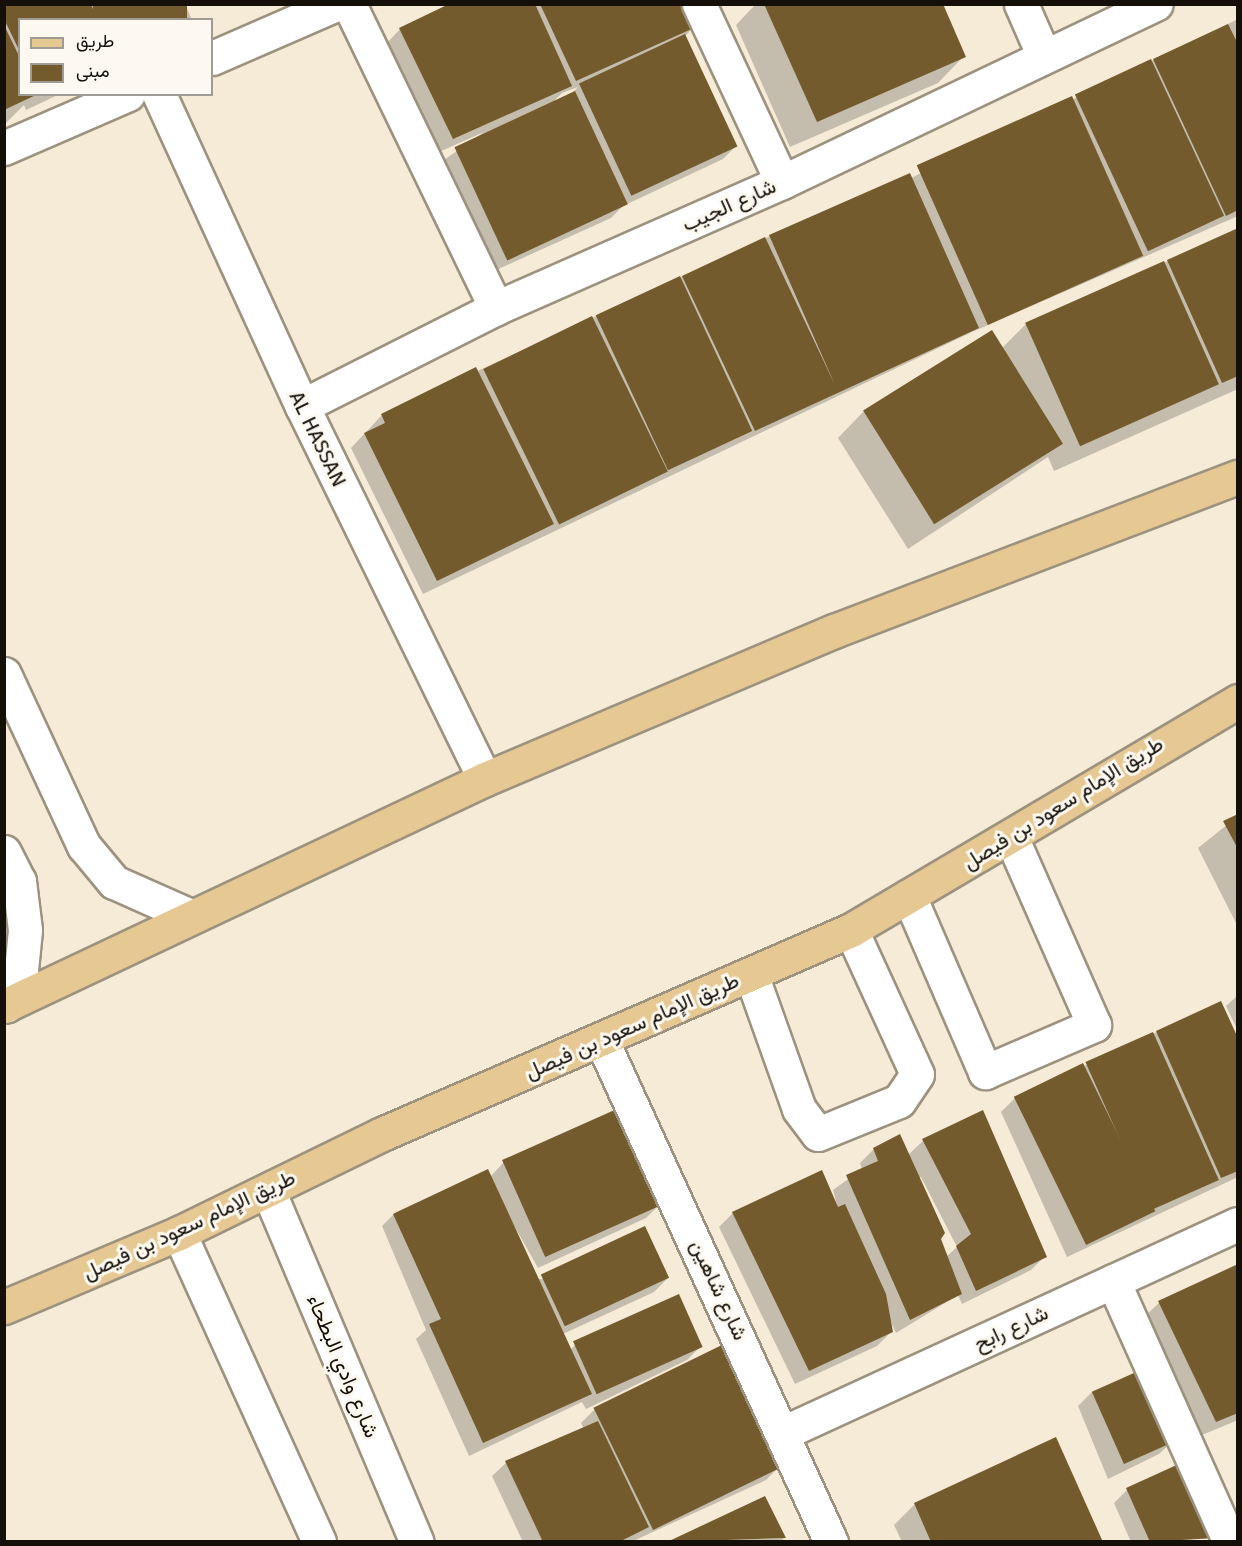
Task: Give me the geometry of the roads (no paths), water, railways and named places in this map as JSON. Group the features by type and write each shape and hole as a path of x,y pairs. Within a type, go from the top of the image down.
{"main road":[{"path":"6,1005 188,915 485,779 834,631 1238,477"},
{"name":"طريق الإمام سعود بن فيصل","path":"4,1307 179,1233 382,1134 602,1041 851,930 1011,837 1161,742 1238,701"}],"street":[{"path":"213,58 336,4"},
{"path":"349,4 496,308"},
{"path":"699,4 782,182"},
{"path":"1021,4 1043,54"},
{"name":"شارع الجيب","path":"302,406 496,308 782,182 1043,54 1156,4"},
{"path":"4,148 123,96"},
{"name":"AL HASSAN","path":"160,96 302,406 485,779"},
{"path":"1208,488 1238,472"},
{"path":"4,674 84,846 114,882 188,915"},
{"path":"909,896 985,1072 1094,1025 1011,837"},
{"path":"4,852 19,881 25,930 21,970 6,1005"},
{"path":"751,974 799,1109 818,1134 898,1101 917,1074 851,930"},
{"name":"شارع شاهين","path":"602,1041 785,1432 831,1542"},
{"name":"شارع وادي البطحاء","path":"268,1190 417,1542"},
{"name":"شارع رابح","path":"785,1432 1238,1224"},
{"path":"179,1233 320,1542"},
{"path":"1113,1281 1230,1542"}]}
